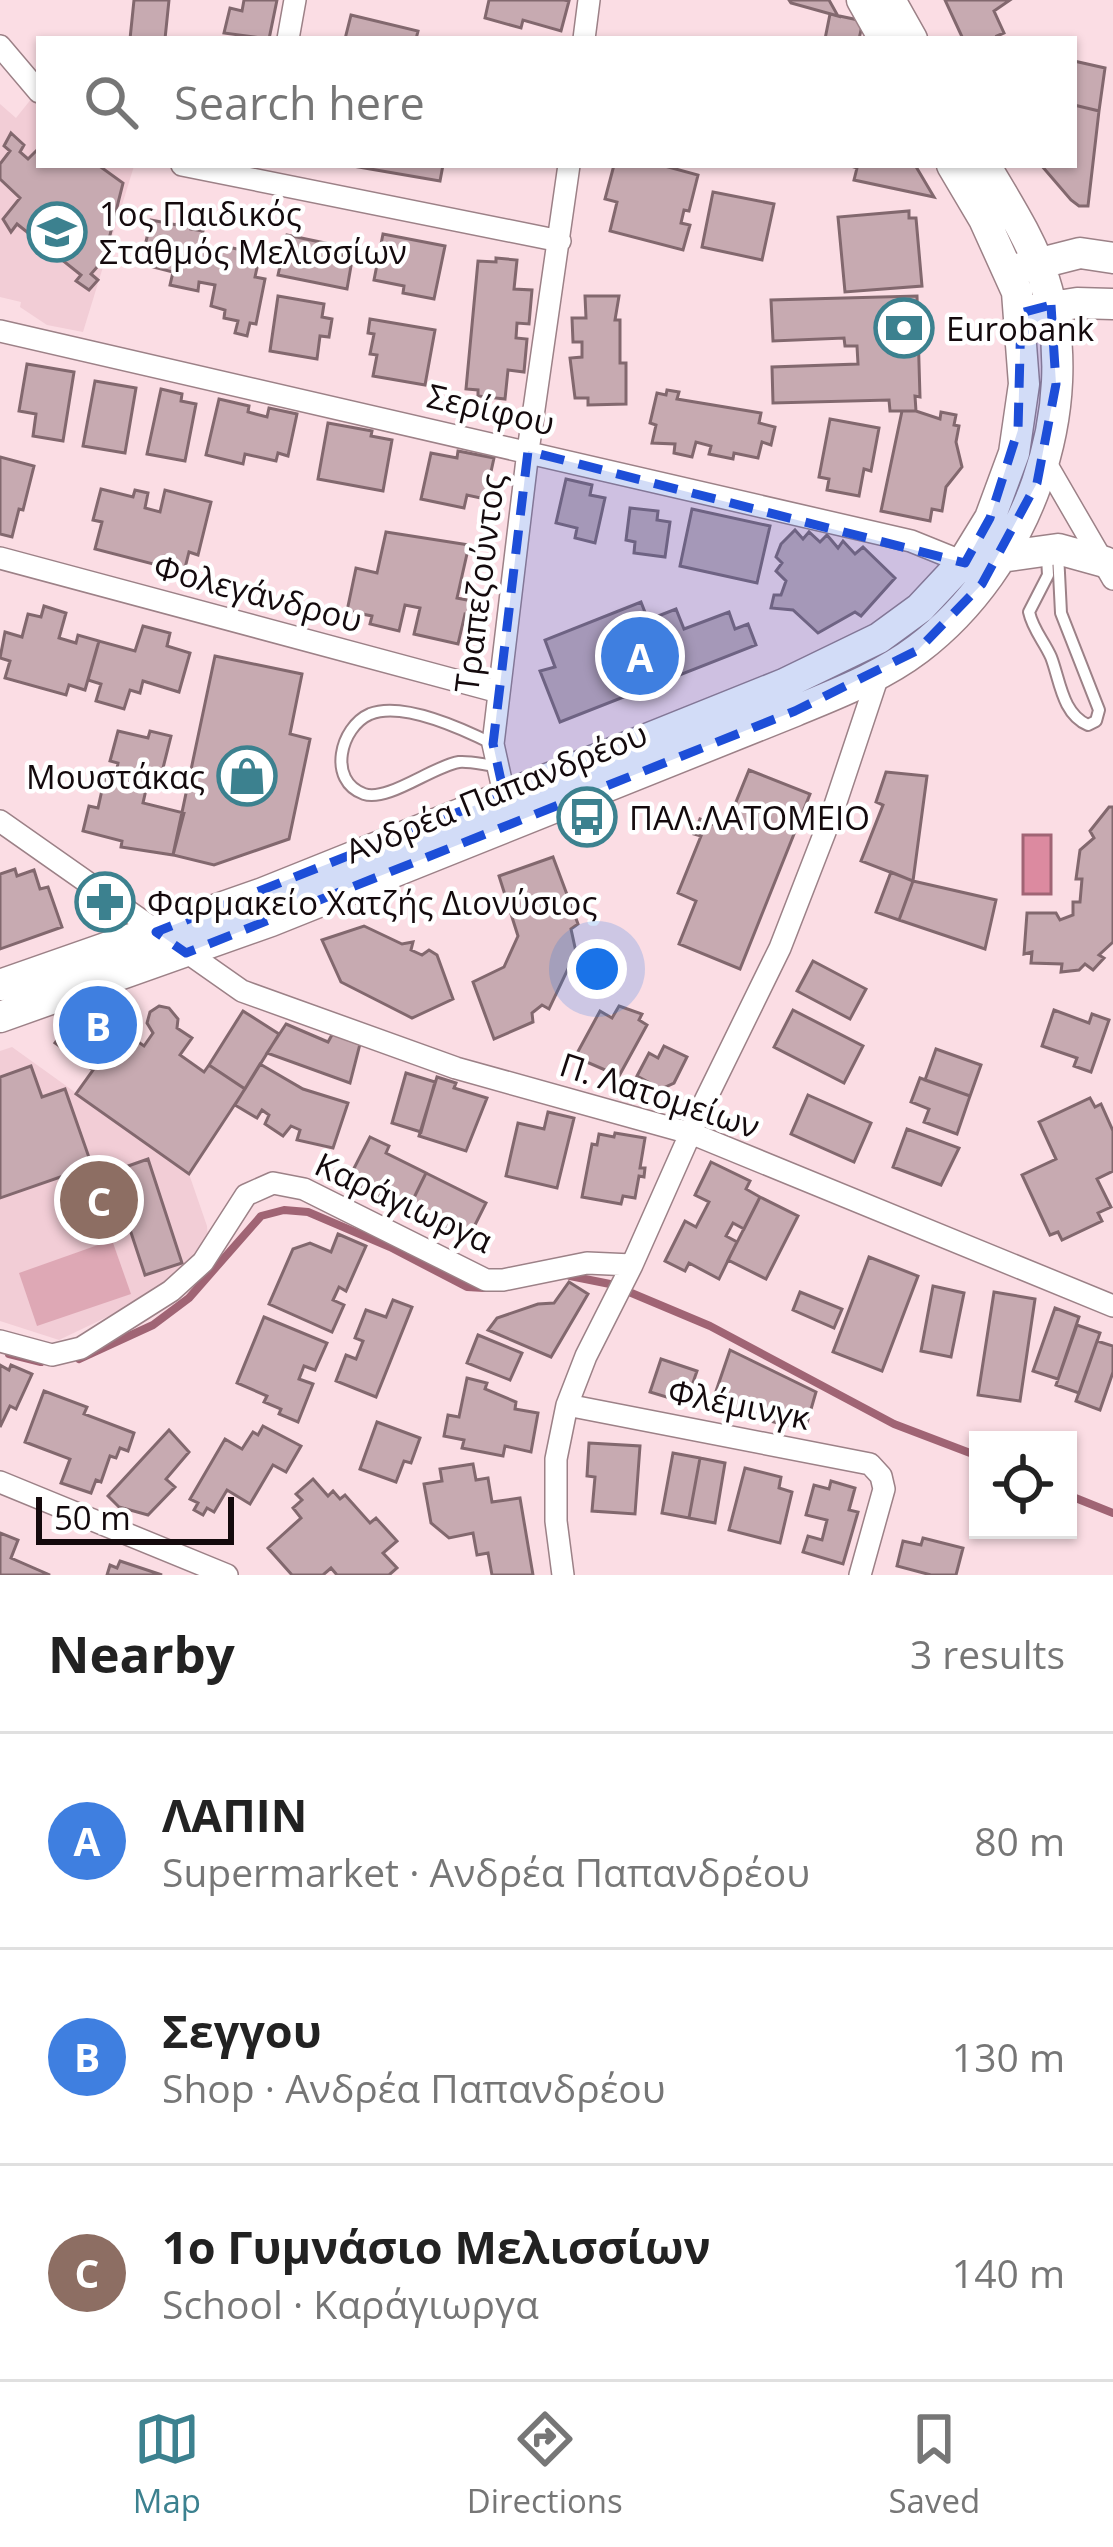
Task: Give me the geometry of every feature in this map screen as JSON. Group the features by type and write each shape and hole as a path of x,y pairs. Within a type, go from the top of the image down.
{"main road":[{"path":"862,0 882,36"},
{"path":"890,0 910,36"},
{"path":"954,168 1024,267"},
{"path":"986,168 1024,267"},
{"path":"1024,267 1080,253 1112,258"},
{"name":"Ανδρέα Παπανδρέου","path":"0,1017 187,953 878,676 940,631 1001,557 1028,507 1044,460 1056,384 1024,267"},
{"path":"1036,309 1113,304"},
{"name":"Ανδρέα Παπανδρέου","path":"0,985 263,893 498,768 842,658 920,608 963,562 990,518 1014,453 1036,309"},
{"path":"1001,557 1052,549 1109,570"}],"street":[{"path":"289,36 295,0"},
{"path":"584,36 589,0"},
{"path":"0,46 36,88"},
{"path":"209,168 264,174 560,241"},
{"name":"Τραπεζούντος","path":"498,768 499,692 569,168"},
{"path":"1112,258 1113,247"},
{"name":"Σερίφου","path":"0,331 911,541 963,562"},
{"path":"1044,460 1109,570"},
{"name":"Φολεγάνδρου","path":"0,558 499,692"},
{"path":"563,1575 556,1521 556,1459 567,1405 780,948 878,676"},
{"name":"Π. Λατομείων","path":"0,821 242,991 456,1068 693,1134 1113,1306"},
{"name":"Καράγιωργα","path":"0,1341 52,1355 81,1348 171,1291 203,1262 246,1196 273,1183 304,1189 486,1280 586,1263 629,1272"},
{"name":"Φλέμινγκ","path":"567,1405 870,1464 881,1475 884,1489 860,1575"},
{"path":"0,1482 227,1575"}],"lane":[{"path":"1052,549 1061,613 1100,710 1096,721 1088,725 1070,709 1048,650 1032,627 1029,612 1048,575 1052,549"},
{"path":"400,710 463,729 498,768 459,762 379,795 364,794 351,786 342,767 342,743 354,724 373,713 400,710"}],"highlighted area":[{"path":"1051,305 1056,384 1037,483 982,584 918,650 795,711 186,953 156,932 504,794 493,744 528,451 965,563 990,518 1018,430 1021,313"}],"shaded area":[{"name":"1ος Παιδικός Σταθμός Μελισσίων","path":"32,98 36,101 36,168 133,168 83,332 47,325 20,307 21,302 0,297 0,104 16,118"},
{"path":"1023,835 1051,835 1051,894 1023,894"},
{"path":"12,1047 189,1174 207,1226 209,1252 157,1293 59,1340 0,1321 0,1051"},
{"path":"112,1240 131,1294 37,1326 19,1273"}],"building":[{"path":"134,0 169,0 165,36 130,36"},
{"path":"244,0 277,0 270,36 224,33 230,8 242,11"},
{"path":"489,0 569,1 561,31 523,20 521,28 485,18"},
{"path":"789,0 829,0 838,16 791,3"},
{"path":"945,0 1010,0 994,11 1004,33 962,36"},
{"path":"830,14 863,21 860,36 826,36"},
{"path":"351,15 418,31 417,36 346,36"},
{"path":"1077,62 1105,68 1099,111 1077,106"},
{"path":"1077,106 1099,111 1088,206 1071,200 1044,168 1077,168"},
{"path":"11,133 24,145 20,152 28,159 36,151 36,168 102,168 123,183 104,259 91,274 98,280 89,290 76,281 81,275 17,224 11,232 3,219 20,198 0,179 0,164 10,151 4,146"},
{"path":"364,168 442,168 440,181"},
{"path":"613,168 672,168 698,175 681,223 690,225 683,250 610,231 617,202 605,199"},
{"path":"857,168 917,168 934,197 854,180"},
{"path":"713,192 774,204 762,260 702,247"},
{"path":"909,211 909,218 916,218 922,286 845,292 838,217"},
{"path":"178,219 203,231 200,243 213,249 260,254 255,277 265,279 256,324 250,323 247,336 235,333 238,321 224,318 225,310 211,306 215,285 199,282 198,291 170,285 173,272 153,267 157,249 145,246 151,220 177,225"},
{"path":"383,234 445,246 434,299 403,293 404,286 374,280"},
{"path":"287,235 344,247 341,264 351,266 347,289 278,275"},
{"path":"496,258 517,260 514,289 532,290 529,324 517,323 516,338 527,339 524,372 508,370 505,399 478,396 478,390 466,389 478,261 496,262"},
{"path":"278,296 324,304 322,317 332,319 329,337 320,336 317,359 270,351"},
{"path":"585,296 619,296 615,320 620,320 620,363 626,363 626,404 588,405 588,398 575,398 570,358 582,357 582,342 573,342 572,318 586,318"},
{"path":"917,296 920,397 915,396 916,411 890,411 889,400 773,403 772,367 858,364 857,346 845,346 844,338 773,341 771,300"},
{"path":"370,319 435,330 425,385 373,376 377,355 370,354 374,334 368,333"},
{"path":"27,364 74,372 63,441 33,436 36,414 19,411"},
{"path":"95,381 136,388 125,453 83,446"},
{"path":"161,389 182,394 181,401 196,404 185,461 147,454"},
{"path":"667,390 679,392 677,399 761,413 759,423 775,427 771,445 762,442 758,458 734,453 733,459 709,454 711,446 696,442 692,457 674,453 675,444 652,443 656,425 650,423 657,393 666,395"},
{"path":"219,399 249,406 248,412 267,417 269,408 297,414 288,456 278,453 276,461 245,454 243,464 206,455"},
{"path":"902,411 940,419 941,412 956,415 954,425 959,426 956,442 962,467 946,487 942,511 932,509 930,521 881,511"},
{"path":"830,419 879,428 871,471 864,469 859,496 827,490 829,479 819,477"},
{"path":"328,423 392,440 383,491 318,479"},
{"path":"458,451 494,458 485,499 467,495 464,508 421,499 431,453 457,458"},
{"path":"0,457 34,466 12,537 0,534"},
{"path":"566,479 592,485 590,495 605,498 595,543 575,538 577,528 556,523"},
{"path":"101,489 133,497 135,490 148,493 145,508 160,512 165,490 211,502 198,555 189,552 184,572 95,549 102,522 93,520"},
{"path":"630,508 658,511 657,520 670,522 665,557 634,553 635,542 626,540"},
{"path":"692,509 770,526 757,583 680,566"},
{"path":"795,530 803,539 809,532 820,542 827,535 838,548 843,541 855,554 863,547 895,578 861,616 855,612 818,633 793,610 771,608 774,595 781,595 786,581 776,571 782,563 776,557"},
{"path":"386,532 469,545 457,598 472,601 458,644 414,634 420,608 405,605 399,631 370,624 372,616 347,611 356,568 377,573"},
{"path":"641,602 648,620 676,609 684,629 729,612 735,629 748,624 756,645 560,722 540,671 555,667 545,640"},
{"path":"44,606 66,613 59,638 76,643 78,635 99,641 85,690 69,685 66,695 5,678 10,661 0,658 5,632 22,637 28,614 41,617"},
{"path":"143,626 170,633 167,646 190,653 179,692 143,681 140,693 130,690 124,709 96,701 101,684 88,680 99,641 135,651"},
{"name":"Μουστάκας","path":"215,656 302,674 290,734 310,739 289,839 214,865 173,855"},
{"path":"118,731 148,738 150,731 171,736 159,784 148,781 143,803 184,813 173,855 121,847 122,841 83,831 89,806 98,808 106,772 116,774 118,763 110,761"},
{"path":"749,770 810,794 740,969 679,944 696,901 678,893 701,836 694,834 700,819 725,829"},
{"path":"886,772 927,776 913,881 861,861 883,805 876,802"},
{"path":"1113,807 1113,942 1099,955 1104,958 1093,970 1085,964 1079,970 1061,972 1062,964 1031,963 1032,952 1024,954 1027,913 1056,913 1060,920 1073,915 1073,902 1080,902 1082,879 1076,879 1080,850 1094,838 1090,831"},
{"path":"553,857 578,924 571,929 576,952 549,1009 542,1005 532,1013 533,1022 494,1039 473,982 504,967 518,936 499,876"},
{"path":"15,869 17,876 34,870 40,889 48,887 62,927 0,949 0,874"},
{"path":"891,872 913,881 899,920 876,912"},
{"path":"913,881 996,900 985,949 899,920"},
{"path":"364,926 402,944 413,942 411,950 422,955 429,950 437,955 453,999 412,1018 341,982 322,940"},
{"path":"813,961 866,989 850,1019 797,991"},
{"path":"159,1006 169,1008 178,1019 177,1028 192,1038 180,1055 204,1072 209,1065 245,1089 189,1174 76,1094 93,1070 55,1043 73,1018 87,1027 97,1013 144,1046 153,1033 147,1023 150,1012"},
{"path":"619,1006 642,1014 639,1020 647,1025 619,1076 575,1057 600,1011 612,1018"},
{"path":"793,1010 863,1046 844,1083 774,1047"},
{"path":"1054,1010 1089,1023 1092,1014 1109,1020 1091,1072 1074,1066 1077,1058 1042,1046"},
{"path":"243,1011 279,1034 245,1089 209,1065"},
{"path":"286,1024 328,1042 333,1033 360,1044 350,1083 267,1053"},
{"path":"664,1046 687,1057 674,1083 661,1089 637,1076 649,1053 658,1058"},
{"path":"936,1049 981,1065 970,1096 925,1080"},
{"path":"260,1064 303,1089 348,1103 333,1148 297,1140 300,1130 291,1126 283,1136 265,1124 269,1115 262,1110 257,1118 235,1105"},
{"path":"31,1066 42,1097 65,1089 92,1166 0,1198 0,1077"},
{"path":"406,1073 435,1082 421,1132 392,1123"},
{"path":"437,1077 487,1098 466,1151 419,1136"},
{"path":"920,1078 970,1096 957,1134 924,1122 929,1109 911,1102"},
{"path":"808,1095 871,1123 854,1162 791,1134"},
{"path":"1090,1098 1095,1107 1101,1104 1113,1131 1113,1171 1097,1179 1111,1207 1098,1213 1102,1221 1062,1240 1058,1232 1050,1235 1022,1175 1056,1159 1039,1122"},
{"path":"548,1112 574,1118 557,1188 506,1176 518,1123 544,1129"},
{"path":"907,1129 959,1148 941,1185 893,1167"},
{"path":"615,1133 645,1138 640,1168 645,1168 644,1177 639,1176 635,1198 623,1196 621,1204 582,1197 592,1144 597,1145 599,1134 614,1137"},
{"path":"370,1137 389,1146 386,1153 426,1173 408,1210 348,1180"},
{"path":"148,1159 182,1263 145,1275 111,1172"},
{"path":"711,1162 750,1181 746,1189 760,1197 744,1229 733,1223 726,1236 737,1242 719,1279 689,1263 685,1271 665,1261 685,1221 696,1227 709,1202 695,1195"},
{"path":"426,1173 486,1203 468,1239 408,1210"},
{"path":"760,1197 798,1216 766,1279 728,1260"},
{"path":"338,1234 366,1246 346,1291 339,1287 333,1300 344,1305 332,1332 269,1304 293,1249 310,1243 331,1252"},
{"path":"869,1257 918,1276 882,1371 833,1352"},
{"path":"569,1282 588,1294 551,1357 488,1330 497,1318 554,1303"},
{"path":"933,1286 964,1293 951,1357 921,1351"},
{"path":"800,1292 842,1309 834,1328 793,1310"},
{"path":"994,1292 1035,1299 1020,1401 978,1395"},
{"path":"393,1300 412,1307 376,1397 336,1381 346,1355 356,1359 363,1341 355,1338 366,1310 386,1317"},
{"path":"1055,1308 1079,1317 1058,1379 1033,1371"},
{"path":"264,1317 327,1343 315,1370 304,1366 299,1379 313,1384 298,1422 264,1402 267,1396 237,1383"},
{"path":"1077,1325 1100,1333 1079,1393 1056,1385"},
{"path":"478,1335 522,1353 510,1380 467,1363"},
{"path":"1097,1341 1113,1346 1113,1372 1100,1410 1076,1401"},
{"path":"730,1350 816,1392 805,1430 711,1406"},
{"path":"661,1359 697,1371 686,1403 650,1392"},
{"path":"0,1365 32,1374 16,1409 10,1406 0,1427"},
{"path":"467,1378 487,1383 485,1389 516,1402 515,1409 538,1413 531,1452 505,1446 503,1456 462,1448 464,1440 444,1436 448,1415 459,1417"},
{"path":"44,1391 87,1407 84,1414 134,1433 128,1451 120,1448 116,1458 110,1456 101,1482 96,1480 91,1493 61,1483 70,1459 25,1442"},
{"path":"377,1422 420,1438 411,1463 404,1461 396,1482 360,1469"},
{"path":"263,1426 301,1446 286,1472 273,1465 250,1504 227,1490 214,1512 207,1508 203,1515 194,1510 198,1503 190,1499 225,1439 242,1449"},
{"path":"169,1430 189,1452 166,1479 175,1487 148,1515 119,1507 108,1496"},
{"path":"589,1443 640,1446 635,1514 592,1511 595,1477 587,1476"},
{"path":"673,1453 700,1458 689,1518 662,1513"},
{"path":"700,1458 725,1463 715,1523 689,1518"},
{"path":"473,1464 476,1480 488,1478 492,1502 520,1498 533,1575 492,1575 488,1553 477,1555 473,1533 449,1538 431,1523 424,1484 442,1481 440,1469"},
{"path":"745,1468 781,1477 779,1488 792,1492 780,1543 729,1530"},
{"path":"313,1479 328,1496 333,1491 340,1499 345,1495 370,1523 376,1518 397,1541 383,1553 397,1568 389,1575 337,1575 331,1568 323,1575 292,1575 268,1548 301,1518 293,1508 302,1500 296,1494"},
{"path":"831,1481 855,1488 849,1510 858,1512 843,1564 803,1552 808,1536 822,1540 827,1520 806,1515 814,1485 829,1489"},
{"path":"0,1533 18,1540 11,1558 50,1575 0,1575"},
{"path":"923,1538 963,1548 956,1575 931,1575 897,1566 903,1541 921,1545"},
{"path":"120,1561 162,1575 107,1575 110,1565 117,1568"}],"waterway":[{"path":"79,1359 153,1325 189,1298 261,1216 284,1210 308,1212 467,1287 484,1288"},
{"path":"570,1276 610,1284 710,1326 894,1424 969,1453"},
{"path":"9,1354 41,1362"},
{"path":"1077,1499 1113,1513"}],"place":[{"name":"1ος Παιδικός Σταθμός Μελισσίων","path":"57,232"},
{"name":"Eurobank","path":"904,328"},
{"name":"ΛΑΠΙΝ","path":"640,656"},
{"name":"Μουστάκας","path":"247,776"},
{"name":"ΠΑΛ.ΛΑΤΟΜΕΙΟ","path":"587,817"},
{"name":"Φαρμακείο Χατζής Διονύσιος","path":"105,902"},
{"name":"Σεγγου","path":"98,1025"},
{"name":"1ο Γυμνάσιο Μελισσίων","path":"99,1200"}]}
